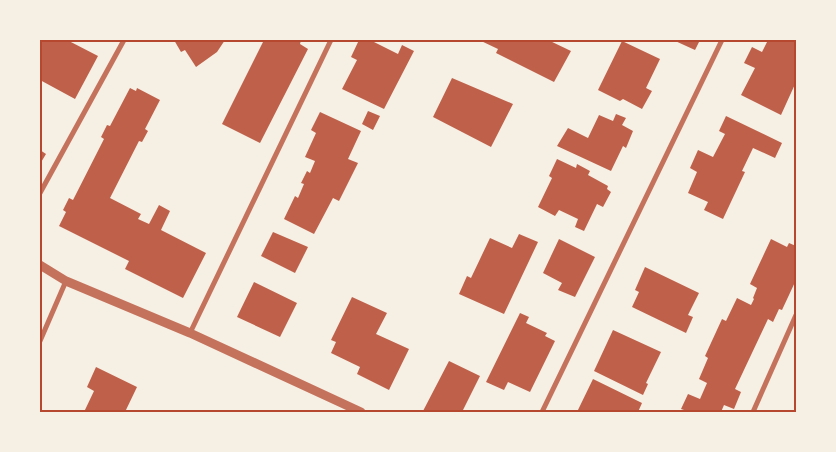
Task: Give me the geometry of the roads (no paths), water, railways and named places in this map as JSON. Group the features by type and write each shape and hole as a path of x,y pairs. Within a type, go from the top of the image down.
{"street":[{"path":"40,194 124,40"},
{"path":"190,333 331,40"},
{"path":"542,412 722,40"},
{"path":"40,265 66,281 190,333 362,412"},
{"path":"40,341 66,281"},
{"path":"753,412 796,315"}]}
